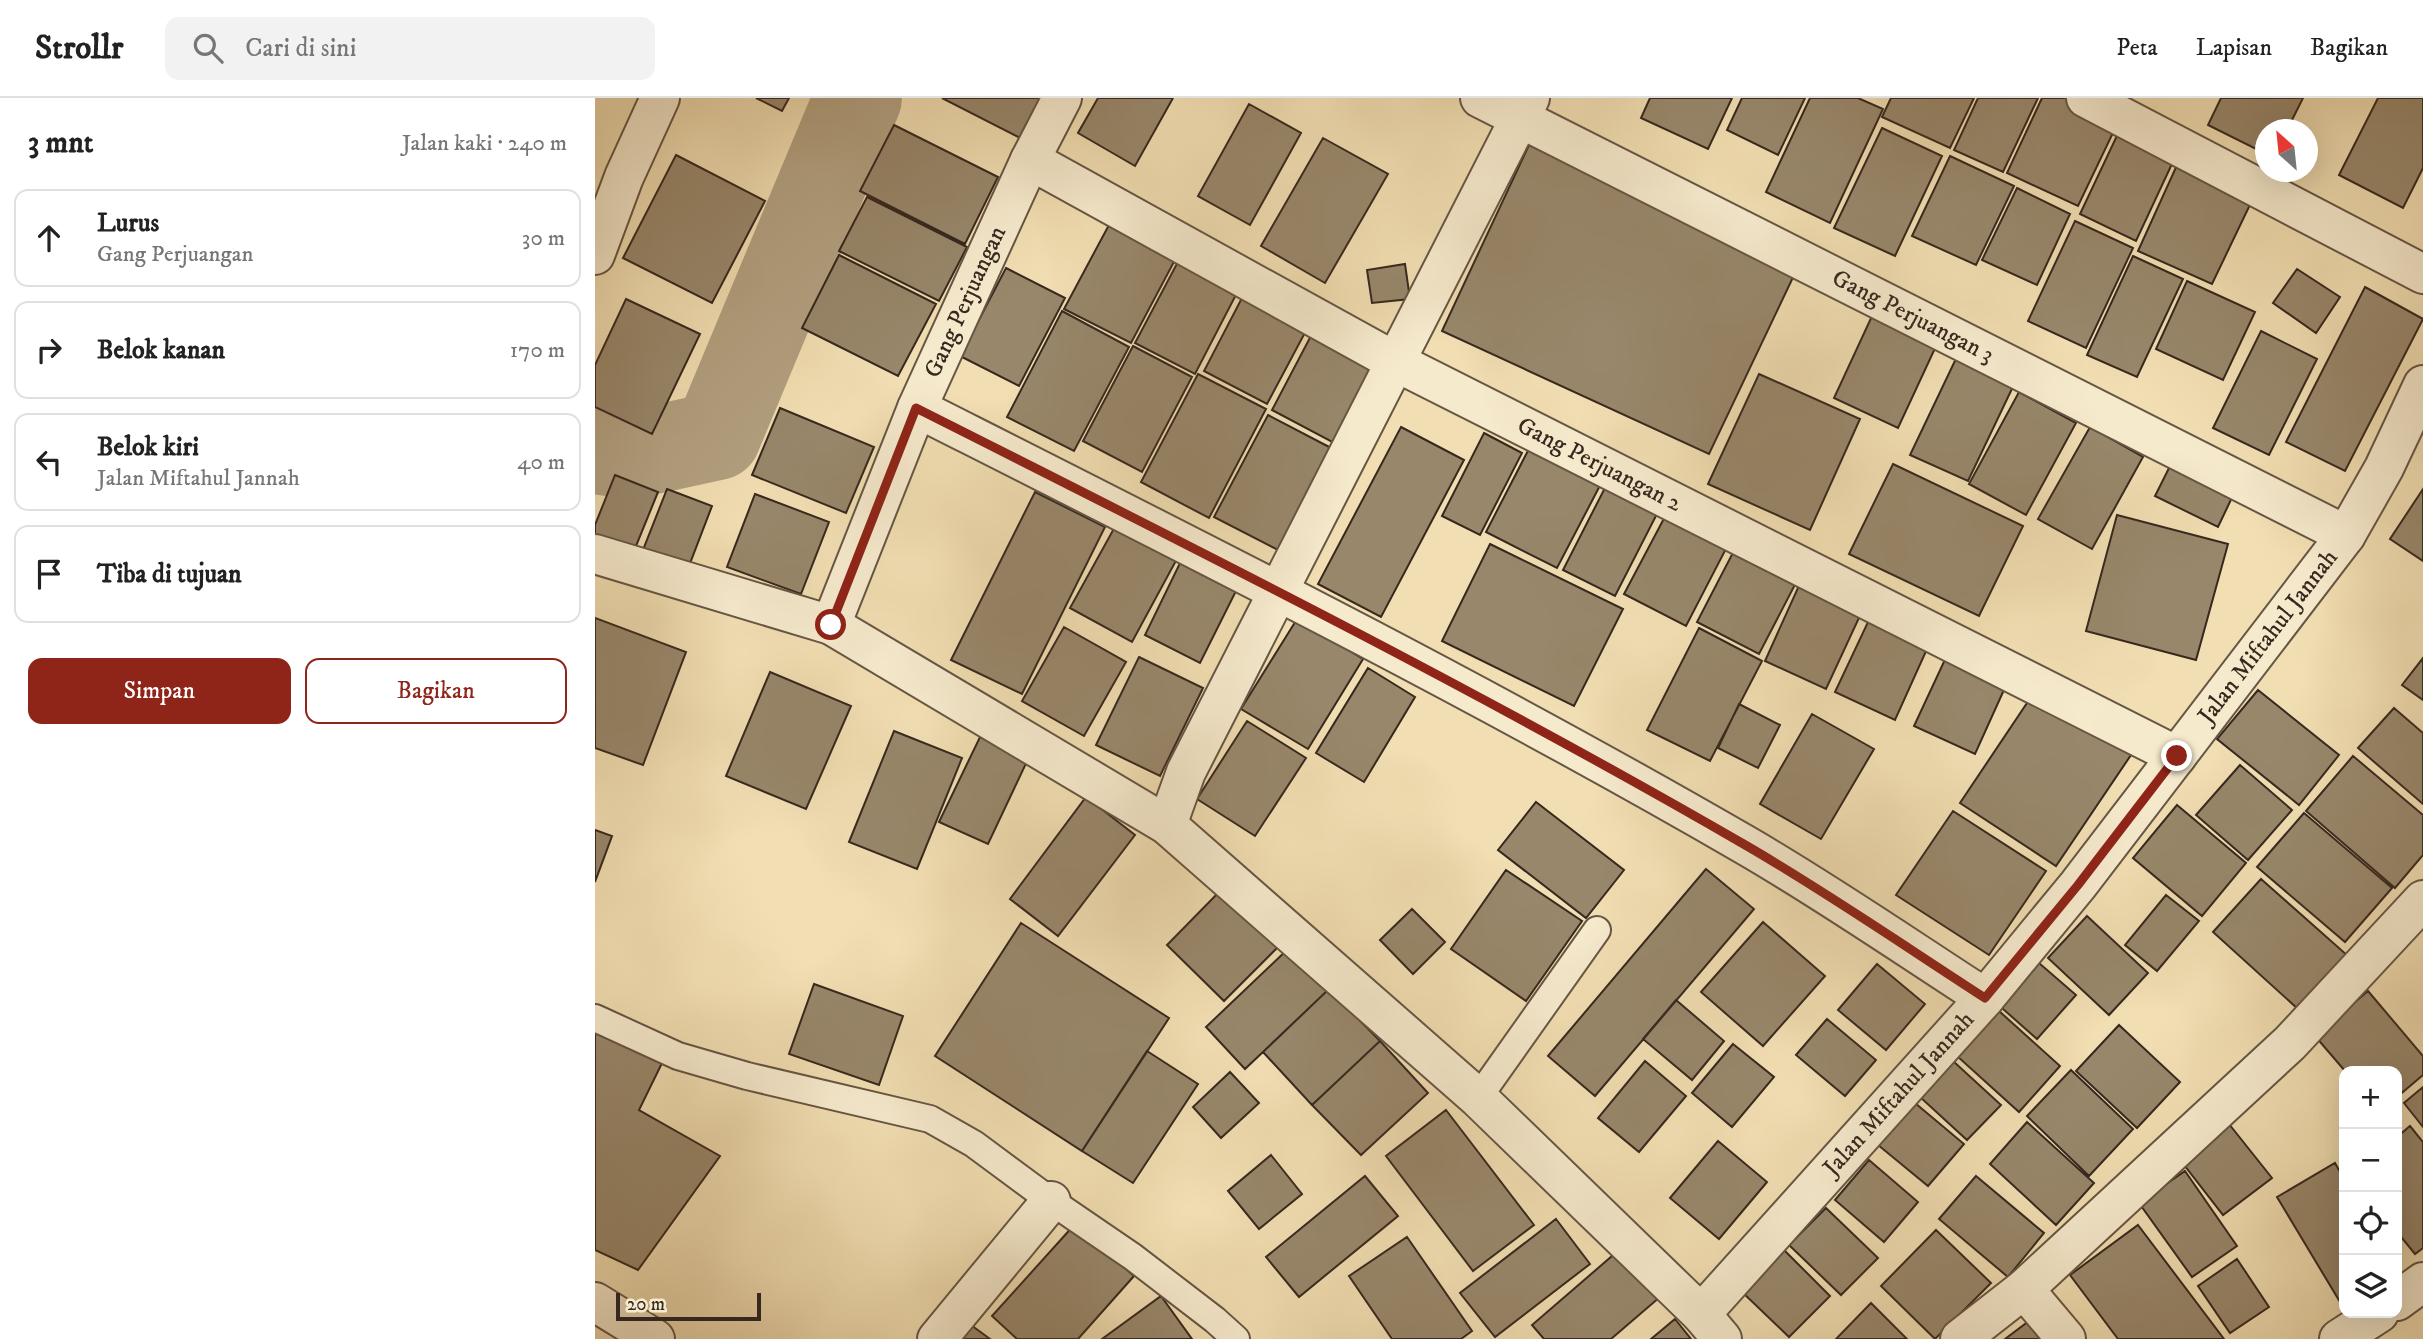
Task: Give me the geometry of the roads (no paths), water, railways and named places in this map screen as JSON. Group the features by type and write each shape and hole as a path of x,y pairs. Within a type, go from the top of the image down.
{"street":[{"path":"595,255 609,171 660,98"},
{"name":"Gang Perjuangan","path":"831,625 916,408 1030,160 1062,98"},
{"name":"Gang Perjuangan 3","path":"1480,98 1524,109 2346,535"},
{"path":"2086,98 2423,274"},
{"path":"1167,825 1186,772 1524,109"},
{"name":"Gang Perjuangan 2","path":"1030,160 1394,361 2177,756"},
{"name":"Jalan Miftahul Jannah","path":"1711,1326 2078,885 2346,535 2384,468 2423,385"},
{"path":"916,408 1279,592 1613,771 1750,848 1985,998"},
{"path":"595,554 831,625 1167,825 1478,1098 1711,1326"},
{"path":"1961,1339 2024,1289 2290,1043 2423,900"},
{"path":"937,1339 1051,1201"},
{"path":"2402,1298 2423,1283"},
{"path":"2024,1289 2066,1339"},
{"path":"595,1302 655,1339"},
{"path":"2339,1339 2371,1318"}],"lane":[{"path":"1478,1098 1597,930"},
{"path":"595,1018 678,1056 796,1088 930,1119 974,1144 1133,1257 1236,1339"}],"waterway":[{"path":"595,450 630,455 717,436 858,98"}]}
